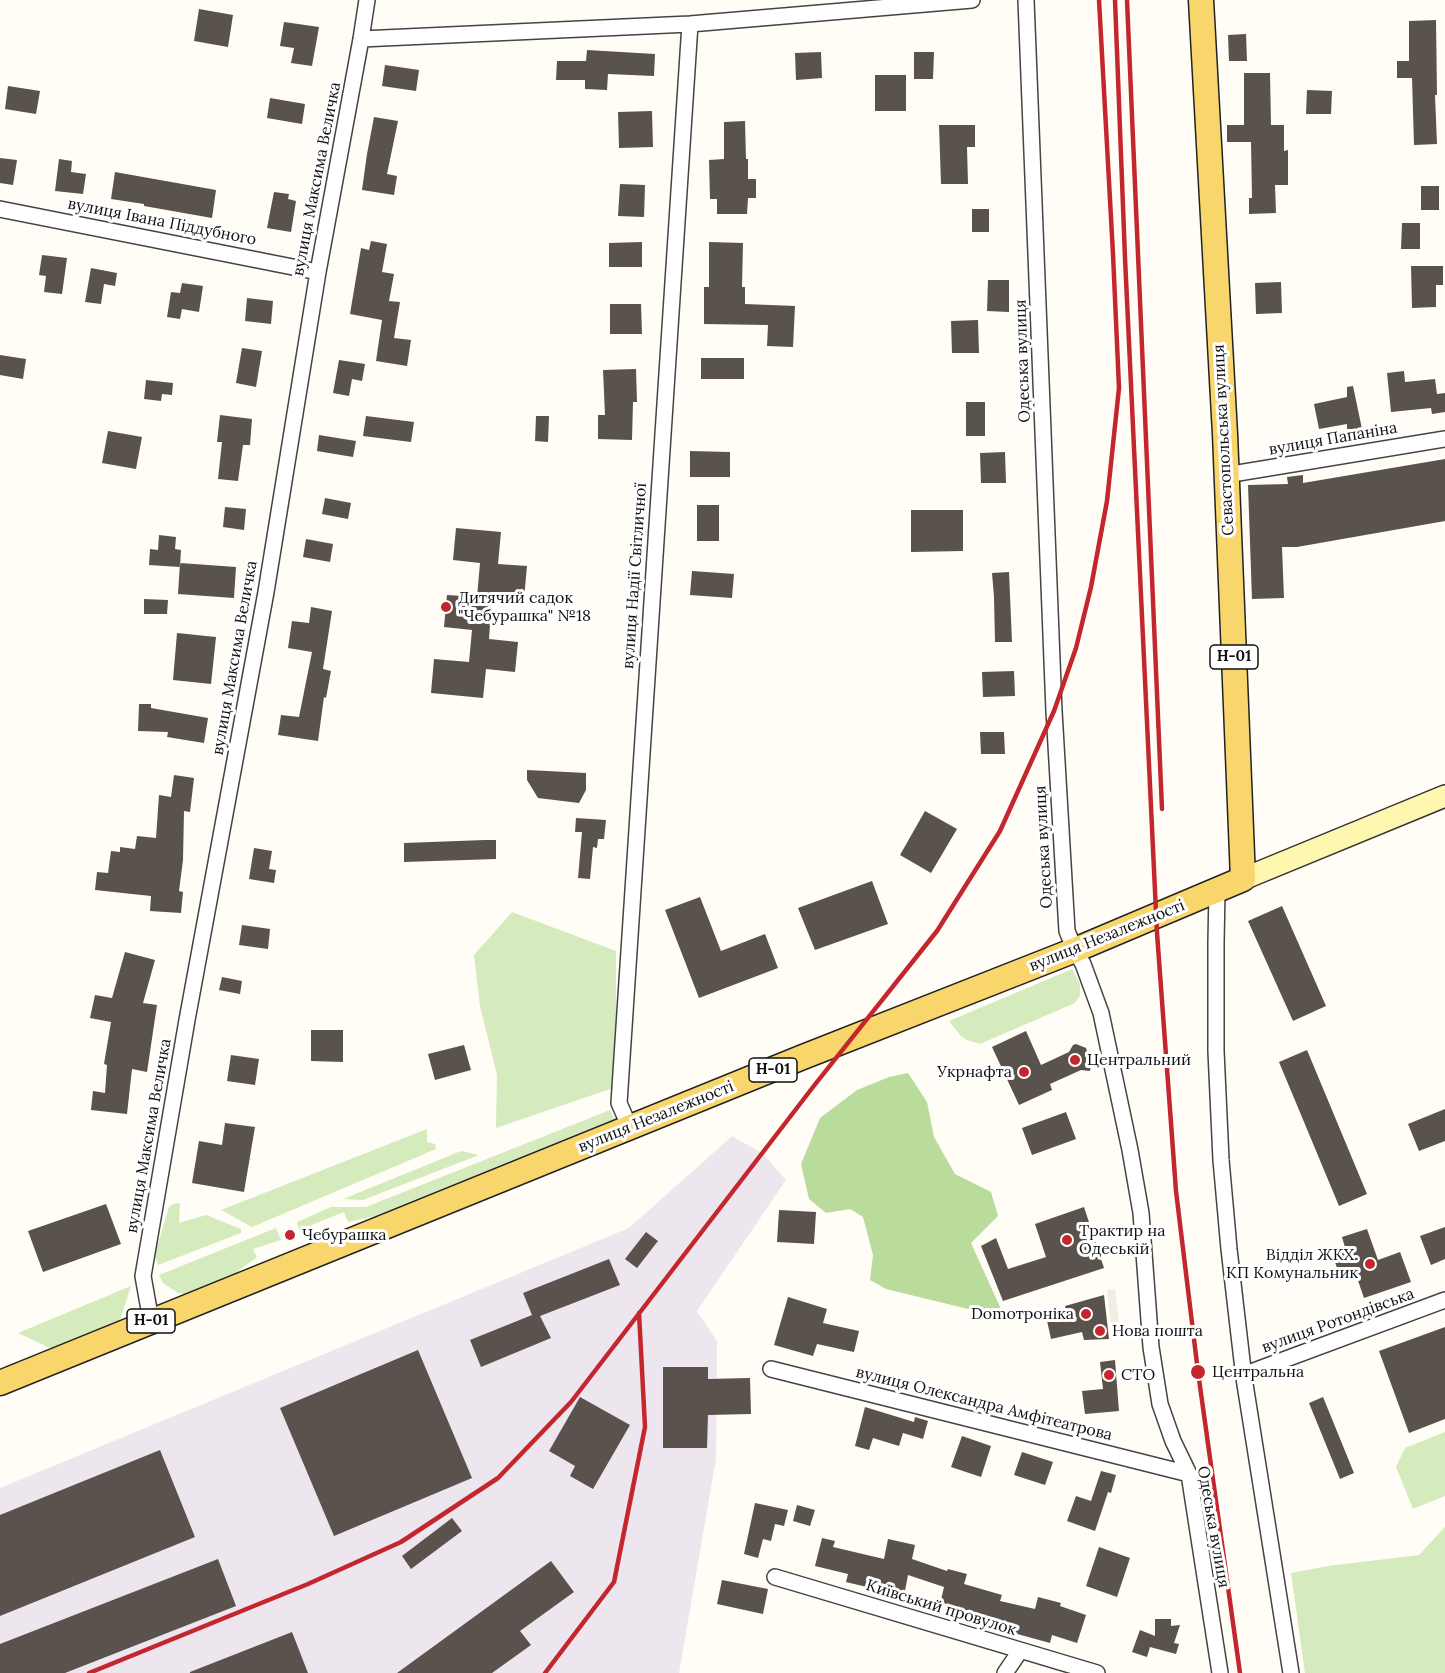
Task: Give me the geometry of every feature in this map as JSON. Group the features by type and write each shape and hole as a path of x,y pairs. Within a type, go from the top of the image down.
{"main road":[{"name":"Севастопольська вулиця","path":"1201,0 1226,475 1243,879"},
{"name":"вулиця Незалежності","path":"0,1383 920,1010 1075,950 1445,796"}],"street":[{"name":"вулиця Максима Величка","path":"151,1321 143,1276 187,1020 266,592 318,272 367,0"},
{"path":"361,39 690,24 972,0"},
{"name":"Одеська вулиця","path":"1026,0 1054,711 1067,931 1083,964 1101,1012 1130,1150 1141,1213 1151,1347 1160,1404 1173,1441 1189,1474 1220,1673"},
{"name":"вулиця Надії Світличної","path":"630,1128 619,1103 690,24"},
{"name":"вулиця Івана Піддубного","path":"0,209 318,272"},
{"name":"вулиця Папаніна","path":"1226,475 1445,438"},
{"path":"1217,890 1215,1028 1221,1160 1229,1249 1244,1378 1291,1673"},
{"name":"вулиця Ротондівська","path":"1244,1378 1251,1372 1445,1300"},
{"name":"вулиця Олександра Амфітеатрова","path":"771,1369 1189,1474"},
{"name":"Київський провулок","path":"775,1577 1097,1673"},
{"path":"1005,1673 1020,1651"}],"shaded area":[{"path":"732,1136 762,1153 786,1180 697,1311 717,1341 716,1459 679,1673 0,1673 0,1488 629,1228"},
{"path":"1115,1289 1120,1329 1139,1327 1141,1331 1139,1336 1113,1339 1107,1290"}],"green space":[{"path":"512,912 616,951 616,1087 496,1128 497,1075 480,1006 474,955"},
{"path":"1072,969 1080,984 1080,995 1075,1003 980,1044 961,1036 949,1021"},
{"path":"908,1073 927,1102 934,1137 955,1174 991,1192 998,1216 971,1243 1005,1318 886,1289 870,1280 873,1255 863,1217 850,1209 826,1213 809,1199 801,1164 820,1118 857,1090 889,1077"},
{"path":"610,1110 614,1119 375,1216 348,1222 344,1212 299,1230 297,1222 331,1207 366,1207"},
{"path":"427,1129 427,1142 435,1144 436,1149 252,1227 221,1210"},
{"path":"461,1151 479,1155 363,1200 343,1199"},
{"path":"180,1203 179,1223 206,1215 241,1229 241,1233 158,1265 155,1256 169,1207"},
{"path":"276,1228 281,1240 253,1249 257,1257 236,1273 214,1284 186,1294 178,1293 163,1283 159,1275"},
{"path":"131,1286 120,1320 54,1350 18,1333"},
{"path":"1445,1432 1445,1496 1413,1509 1396,1467 1405,1448"},
{"path":"1445,1527 1445,1673 1305,1673 1291,1573 1419,1555"}],"building":[{"path":"199,9 233,15 228,47 194,41"},
{"path":"1436,20 1437,144 1414,145 1412,78 1397,78 1397,61 1409,61 1409,21"},
{"path":"284,22 319,27 312,66 291,63 294,48 280,46"},
{"path":"1246,34 1247,61 1229,61 1228,35"},
{"path":"587,50 655,54 654,76 608,74 607,90 585,89 585,80 556,80 557,61 586,61"},
{"path":"821,52 822,78 796,80 795,53"},
{"path":"914,52 934,52 933,79 914,79"},
{"path":"385,65 419,70 416,91 382,86"},
{"path":"1244,73 1270,73 1271,125 1284,125 1284,151 1288,150 1288,185 1275,185 1276,213 1249,214 1249,198 1252,198 1251,142 1227,142 1227,125 1244,125"},
{"path":"875,75 906,75 906,111 875,111"},
{"path":"8,86 40,91 36,114 5,109"},
{"path":"1307,90 1332,91 1331,114 1306,114"},
{"path":"270,98 305,104 302,124 267,118"},
{"path":"652,111 653,147 619,148 618,112"},
{"path":"374,117 398,121 387,174 397,176 394,195 362,190"},
{"path":"745,121 748,179 756,179 756,198 748,198 747,214 717,214 717,199 710,199 709,160 724,159 724,122"},
{"path":"939,125 975,125 975,147 967,147 968,184 941,184"},
{"path":"0,158 17,160 13,185 0,183"},
{"path":"59,159 72,161 71,172 86,174 83,194 55,191"},
{"path":"115,172 216,190 212,218 111,199"},
{"path":"620,184 645,185 644,217 618,216"},
{"path":"1421,186 1439,186 1439,210 1421,210"},
{"path":"274,192 289,194 288,199 296,201 291,232 267,228"},
{"path":"972,209 989,209 989,232 972,232"},
{"path":"1402,223 1420,223 1420,249 1401,249"},
{"path":"371,241 387,244 382,272 394,274 389,301 400,302 394,338 411,340 407,366 376,361 382,320 350,314 361,248 369,250"},
{"path":"642,242 642,267 609,267 609,243"},
{"path":"709,242 743,243 742,287 745,287 745,304 795,306 793,347 767,346 768,325 704,324 704,287 709,287"},
{"path":"42,255 67,258 62,294 44,292 46,276 39,275"},
{"path":"1411,266 1443,266 1443,285 1436,285 1436,307 1412,308"},
{"path":"91,268 117,273 115,286 104,284 101,304 85,302"},
{"path":"988,280 1009,280 1009,312 987,311"},
{"path":"1281,282 1282,313 1256,314 1255,283"},
{"path":"182,283 203,286 199,312 182,309 180,319 167,317 171,292 180,293"},
{"path":"247,298 273,301 271,324 245,321"},
{"path":"610,304 641,304 642,334 610,334"},
{"path":"978,320 979,353 952,353 951,321"},
{"path":"242,348 262,351 256,387 236,383"},
{"path":"0,355 26,359 23,379 0,375"},
{"path":"701,358 744,358 744,379 701,379"},
{"path":"339,360 365,364 362,381 352,379 349,396 333,393"},
{"path":"636,369 637,402 633,402 632,440 598,439 598,415 605,415 603,370"},
{"path":"1404,371 1405,382 1435,379 1437,394 1445,393 1445,412 1432,414 1431,408 1391,412 1387,373"},
{"path":"146,380 173,383 172,395 162,394 161,401 144,399"},
{"path":"1353,386 1362,429 1347,429 1347,424 1319,429 1314,404 1347,397 1347,387"},
{"path":"966,402 985,402 985,436 966,436"},
{"path":"220,415 252,419 250,445 243,445 238,481 218,479 222,442 217,442"},
{"path":"366,416 414,422 411,442 363,436"},
{"path":"536,416 549,416 548,442 535,441"},
{"path":"108,431 142,437 136,469 102,463"},
{"path":"319,435 356,441 353,457 317,451"},
{"path":"690,451 730,452 730,477 690,477"},
{"path":"1005,452 1006,483 981,483 980,453"},
{"path":"1445,459 1445,521 1297,547 1282,547 1284,598 1252,599 1248,485 1288,484 1287,477 1303,475 1303,483"},
{"path":"325,498 351,503 348,519 322,514"},
{"path":"697,505 719,505 719,541 697,541"},
{"path":"225,507 246,509 244,530 223,527"},
{"path":"911,510 963,510 963,551 911,552"},
{"path":"456,528 501,532 498,564 527,566 524,599 492,596 489,639 518,642 515,672 486,669 483,698 431,693 434,659 469,662 472,630 444,627 447,595 477,597 480,563 453,560"},
{"path":"159,535 176,537 175,549 181,550 180,567 149,565 150,549 158,550"},
{"path":"306,539 333,544 330,562 303,557"},
{"path":"180,563 236,567 234,598 178,594"},
{"path":"692,571 734,574 732,598 690,595"},
{"path":"1009,572 1012,642 995,642 992,573"},
{"path":"144,599 168,600 167,614 144,614"},
{"path":"311,607 332,611 323,669 331,671 326,698 324,697 318,741 278,735 281,715 299,717 312,652 288,648 292,621 309,623"},
{"path":"177,633 216,637 211,684 173,680"},
{"path":"1014,671 1015,696 983,697 982,672"},
{"path":"139,704 151,704 151,708 208,718 204,743 167,737 168,732 138,731"},
{"path":"980,732 1004,732 1005,754 981,754"},
{"path":"527,770 586,773 586,790 579,803 538,798 527,780"},
{"path":"174,775 194,778 190,812 184,811 183,860 179,891 183,892 181,913 150,911 151,896 95,890 97,872 108,873 111,851 120,852 120,847 135,849 137,836 156,838 159,795 171,797"},
{"path":"925,811 957,829 931,873 900,855"},
{"path":"576,818 606,820 604,839 598,839 597,848 593,847 590,879 578,878 582,832 575,832"},
{"path":"496,840 496,859 404,862 404,843"},
{"path":"254,848 272,851 269,869 276,870 274,883 249,879"},
{"path":"872,881 888,924 815,950 798,908"},
{"path":"700,897 721,951 765,934 778,968 699,998 665,910"},
{"path":"1282,906 1326,1006 1293,1021 1248,921"},
{"path":"242,925 270,929 268,949 239,945"},
{"path":"125,952 155,960 143,1003 157,1005 147,1072 132,1069 127,1114 91,1110 93,1091 105,1093 107,1065 104,1064 111,1022 90,1018 95,995 112,998"},
{"path":"222,977 242,981 240,994 219,990"},
{"path":"311,1030 343,1030 343,1062 311,1061"},
{"name":"Укрнафта","path":"1026,1031 1041,1065 1069,1052 1076,1044 1086,1048 1091,1063 1090,1071 1081,1070 1050,1084 1052,1090 1019,1105 992,1047"},
{"path":"464,1045 471,1070 435,1080 428,1054"},
{"path":"1307,1050 1367,1194 1339,1206 1279,1062"},
{"path":"231,1055 259,1059 255,1085 227,1081"},
{"path":"1445,1109 1445,1141 1419,1151 1408,1124"},
{"path":"1066,1112 1076,1139 1032,1155 1022,1128"},
{"path":"225,1123 255,1127 244,1192 192,1183 199,1141 222,1145"},
{"path":"106,1204 121,1244 43,1272 28,1231"},
{"name":"Трактир на Одеській","path":"1084,1207 1104,1268 1003,1301 981,1246 996,1238 1008,1269 1046,1257 1035,1224"},
{"path":"779,1210 816,1212 814,1244 777,1242"},
{"path":"1445,1227 1445,1259 1431,1265 1420,1236"},
{"name":"Відділ ЖКХ. КП Комунальник","path":"1367,1229 1378,1260 1400,1252 1411,1282 1364,1298 1354,1269 1339,1274 1333,1256 1346,1251 1342,1237"},
{"path":"646,1232 658,1241 637,1268 625,1259"},
{"path":"609,1259 620,1285 540,1316 551,1338 481,1367 470,1340 532,1315 523,1293"},
{"name":"Domoтроніка","path":"1104,1295 1109,1339 1084,1340 1082,1332 1051,1339 1046,1316 1066,1312 1065,1306"},
{"path":"788,1297 827,1309 823,1323 859,1331 854,1352 817,1344 813,1356 774,1345"},
{"path":"1445,1327 1445,1419 1409,1433 1379,1351"},
{"path":"418,1350 472,1478 334,1536 280,1408"},
{"name":"СТО","path":"1115,1360 1119,1411 1085,1414 1082,1391 1103,1389 1100,1362"},
{"path":"663,1367 708,1367 708,1379 750,1378 751,1414 708,1415 707,1448 663,1448"},
{"path":"580,1397 630,1425 593,1489 570,1476 575,1466 549,1451"},
{"path":"1323,1397 1354,1473 1340,1479 1309,1403"},
{"path":"865,1407 914,1422 915,1417 928,1421 923,1439 903,1433 899,1446 873,1438 869,1450 855,1446"},
{"path":"962,1436 991,1446 981,1477 951,1467"},
{"path":"160,1450 195,1537 0,1616 0,1515"},
{"path":"1022,1452 1053,1462 1045,1485 1014,1475"},
{"path":"1101,1471 1116,1475 1095,1531 1067,1521 1076,1496 1091,1501"},
{"path":"755,1503 788,1510 784,1526 775,1524 771,1541 763,1539 758,1558 744,1554"},
{"path":"797,1505 815,1510 810,1526 793,1521"},
{"path":"452,1518 462,1531 411,1569 402,1556"},
{"path":"822,1538 835,1541 833,1547 884,1559 888,1539 915,1545 912,1559 947,1571 948,1569 967,1574 964,1584 1002,1595 1000,1601 1035,1609 1038,1597 1061,1603 1060,1606 1086,1615 1077,1643 1052,1635 1050,1643 1010,1632 1011,1627 976,1618 977,1613 940,1604 944,1587 908,1575 904,1596 846,1582 848,1574 815,1566"},
{"path":"1099,1547 1130,1558 1117,1597 1086,1586"},
{"path":"218,1559 236,1606 65,1673 0,1673 0,1644"},
{"path":"551,1561 574,1592 520,1631 531,1645 492,1673 397,1673"},
{"path":"722,1580 768,1589 763,1614 717,1604"},
{"path":"1155,1619 1171,1619 1171,1626 1180,1625 1174,1643 1179,1644 1176,1654 1150,1647 1147,1657 1132,1652 1140,1630 1155,1636"},
{"path":"292,1632 308,1673 190,1673 190,1672"}],"railway":[{"path":"89,1673 308,1584 401,1542 498,1478 571,1402 813,1087 937,931 1000,831 1054,711 1076,648 1091,587 1107,501 1119,388 1099,0"},
{"path":"1115,0 1157,933 1176,1191 1198,1372 1240,1673"},
{"path":"1127,0 1162,809"},
{"path":"545,1673 614,1582 645,1427 639,1313"}],"place":[{"name":"Дитячий садок \"Чебурашка\" №18","path":"446,607"},
{"name":"Центральний","path":"1075,1060"},
{"name":"Укрнафта","path":"1024,1072"},
{"name":"Чебурашка","path":"290,1235"},
{"name":"Трактир на Одеській","path":"1067,1240"},
{"name":"Відділ ЖКХ. КП Комунальник","path":"1370,1264"},
{"name":"Domoтроніка","path":"1086,1314"},
{"name":"Нова пошта","path":"1100,1331"},
{"name":"Центральна","path":"1198,1372"},
{"name":"СТО","path":"1109,1375"}]}
